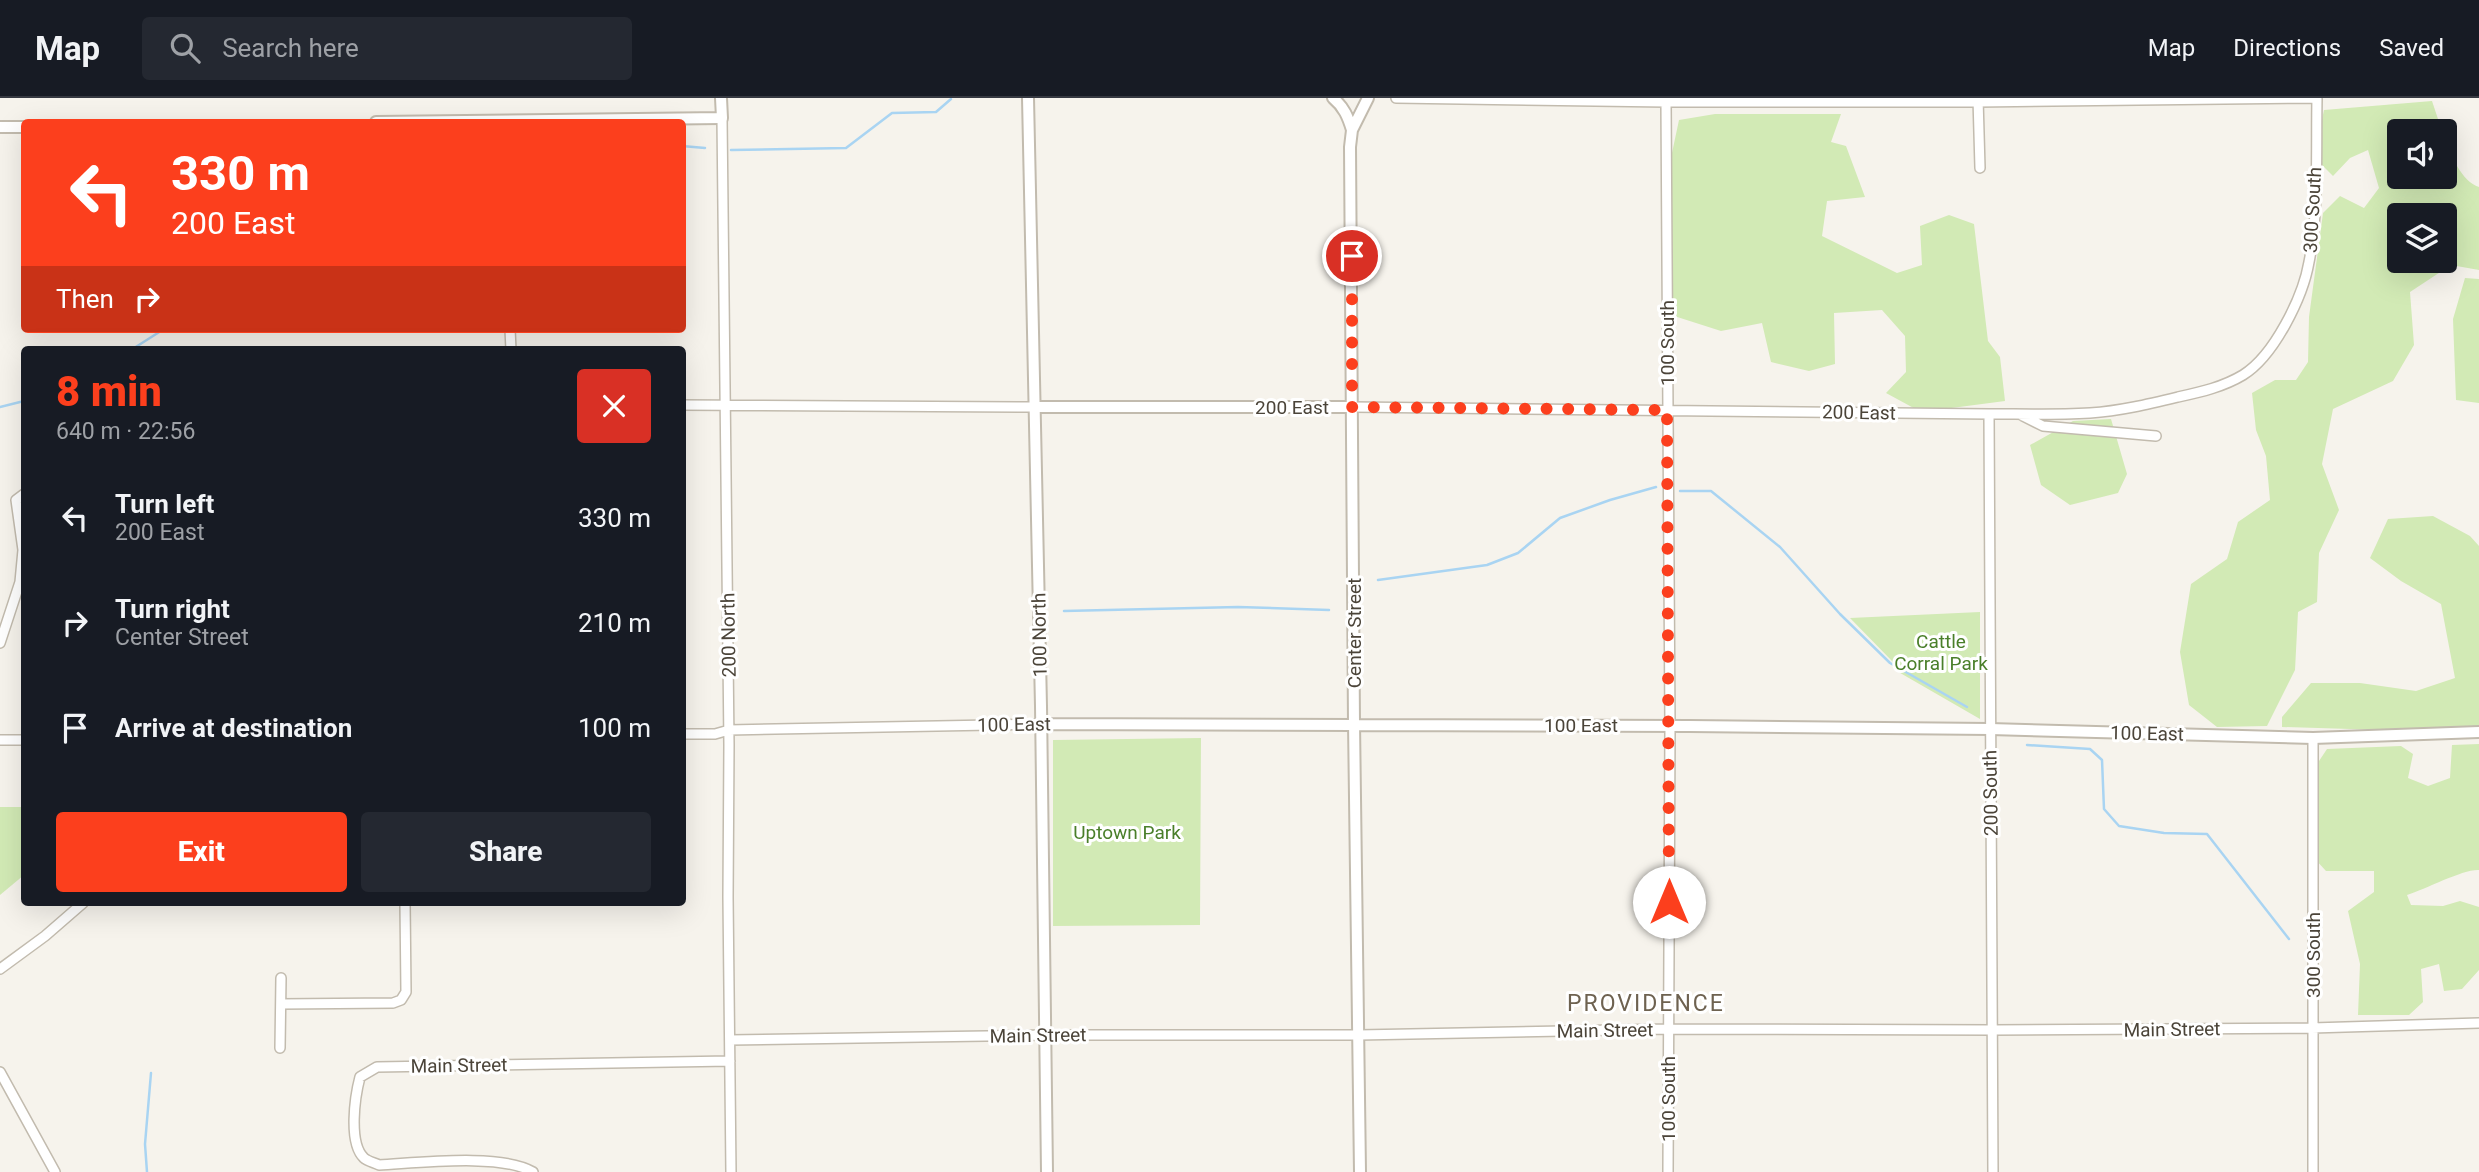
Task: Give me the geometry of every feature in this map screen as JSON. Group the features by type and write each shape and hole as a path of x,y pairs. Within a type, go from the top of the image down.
{"street":[{"name":"200 North","path":"721,98 729,730 731,1172"},
{"name":"100 North","path":"1028,98 1047,1172"},
{"path":"1333,98 1341,104 1352,130"},
{"name":"Center Street","path":"1360,1172 1350,147 1352,130 1368,98"},
{"path":"1396,98 1666,102 2317,98"},
{"name":"300 South","path":"2266,354 2280,334 2309,265 2317,98"},
{"path":"1978,100 1980,168"},
{"name":"100 South","path":"1666,102 1670,726 1668,1172"},
{"path":"636,119 722,118"},
{"path":"0,127 21,127"},
{"name":"200 East","path":"686,405 1352,407 1989,414 2101,412 2137,407 2215,389 2245,374 2266,354"},
{"name":"200 South","path":"1989,414 1993,1172"},
{"path":"2018,414 2043,426 2156,436"},
{"path":"20,497 21,515"},
{"path":"0,643 21,571"},
{"name":"100 East","path":"686,734 715,734 729,730 1041,724 1354,723 1990,729 2314,738 2479,732"},
{"name":"300 South","path":"2313,1172 2314,738"},
{"path":"0,740 21,740"},
{"path":"0,970 80,906"},
{"path":"281,1004 393,1003 401,1000 406,992 405,906"},
{"path":"280,1048 281,978"},
{"name":"Main Street","path":"730,1040 1046,1035 1359,1035 1668,1029 2312,1028 2479,1023"},
{"name":"Main Street","path":"533,1172 513,1163 491,1161 379,1165 364,1158 355,1141 355,1097 360,1077 377,1067 730,1061"},
{"path":"0,1072 55,1172"}],"green space":[{"path":"2432,101 2438,119 2387,119 2387,189 2457,189 2457,166 2467,179 2479,187 2479,270 2457,266 2457,203 2387,203 2387,273 2439,273 2410,292 2414,345 2393,381 2333,409 2322,464 2339,510 2319,553 2317,602 2298,612 2295,670 2267,726 2217,727 2189,705 2180,652 2191,584 2227,559 2238,522 2270,500 2266,456 2256,430 2252,393 2275,380 2296,380 2308,362 2309,317 2323,213 2340,196 2364,208 2379,188 2368,150 2350,158 2333,176 2314,157 2324,110"},
{"path":"1715,114 1841,114 1831,142 1846,146 1865,197 1827,201 1822,236 1897,273 1922,265 1920,226 1949,215 1974,224 1988,341 2000,357 2005,401 1921,412 1886,393 1906,372 1905,336 1882,310 1834,313 1835,364 1809,371 1771,362 1762,323 1721,331 1671,315 1669,167 1679,120"},
{"path":"2465,278 2479,279 2479,403 2456,400 2453,319"},
{"path":"2111,419 2127,474 2118,493 2070,505 2041,485 2030,445 2073,421"},
{"path":"2433,516 2470,536 2479,546 2479,733 2282,727 2282,717 2311,683 2360,683 2416,691 2455,678 2441,604 2401,581 2370,558 2388,519"},
{"name":"Cattle Corral Park","path":"1980,612 1980,719 1895,670 1892,661 1850,618"},
{"name":"Uptown Park","path":"1201,738 1200,925 1053,926 1053,740"},
{"path":"2479,744 2479,870 2454,876 2407,895 2411,905 2443,906 2460,901 2479,907 2479,970 2462,989 2444,991 2439,964 2421,969 2423,1002 2409,1015 2358,1015 2360,964 2348,911 2374,892 2374,871 2326,871 2315,859 2317,764 2327,749 2401,746 2413,754 2408,778 2428,786 2450,778 2452,745"},
{"path":"0,807 21,807 21,878 0,895"}],"waterway":[{"path":"731,150 846,148 892,113 936,112 951,99"},
{"path":"686,146 705,148"},
{"path":"137,346 158,333"},
{"path":"0,407 21,402"},
{"path":"1378,580 1487,565 1518,553 1560,518 1656,487"},
{"path":"1680,491 1711,491 1780,547 1840,614 1890,663 1967,707"},
{"path":"1064,611 1238,607 1329,610"},
{"path":"2027,745 2090,749 2102,760 2104,809 2119,826 2164,833 2207,834 2289,939"},
{"path":"147,1172 145,1144 151,1073"}],"district":[{"name":"PROVIDENCE","path":"1646,1003"}],"route":[{"path":"1352,256 1352,407 1667,410 1669,902"}]}
